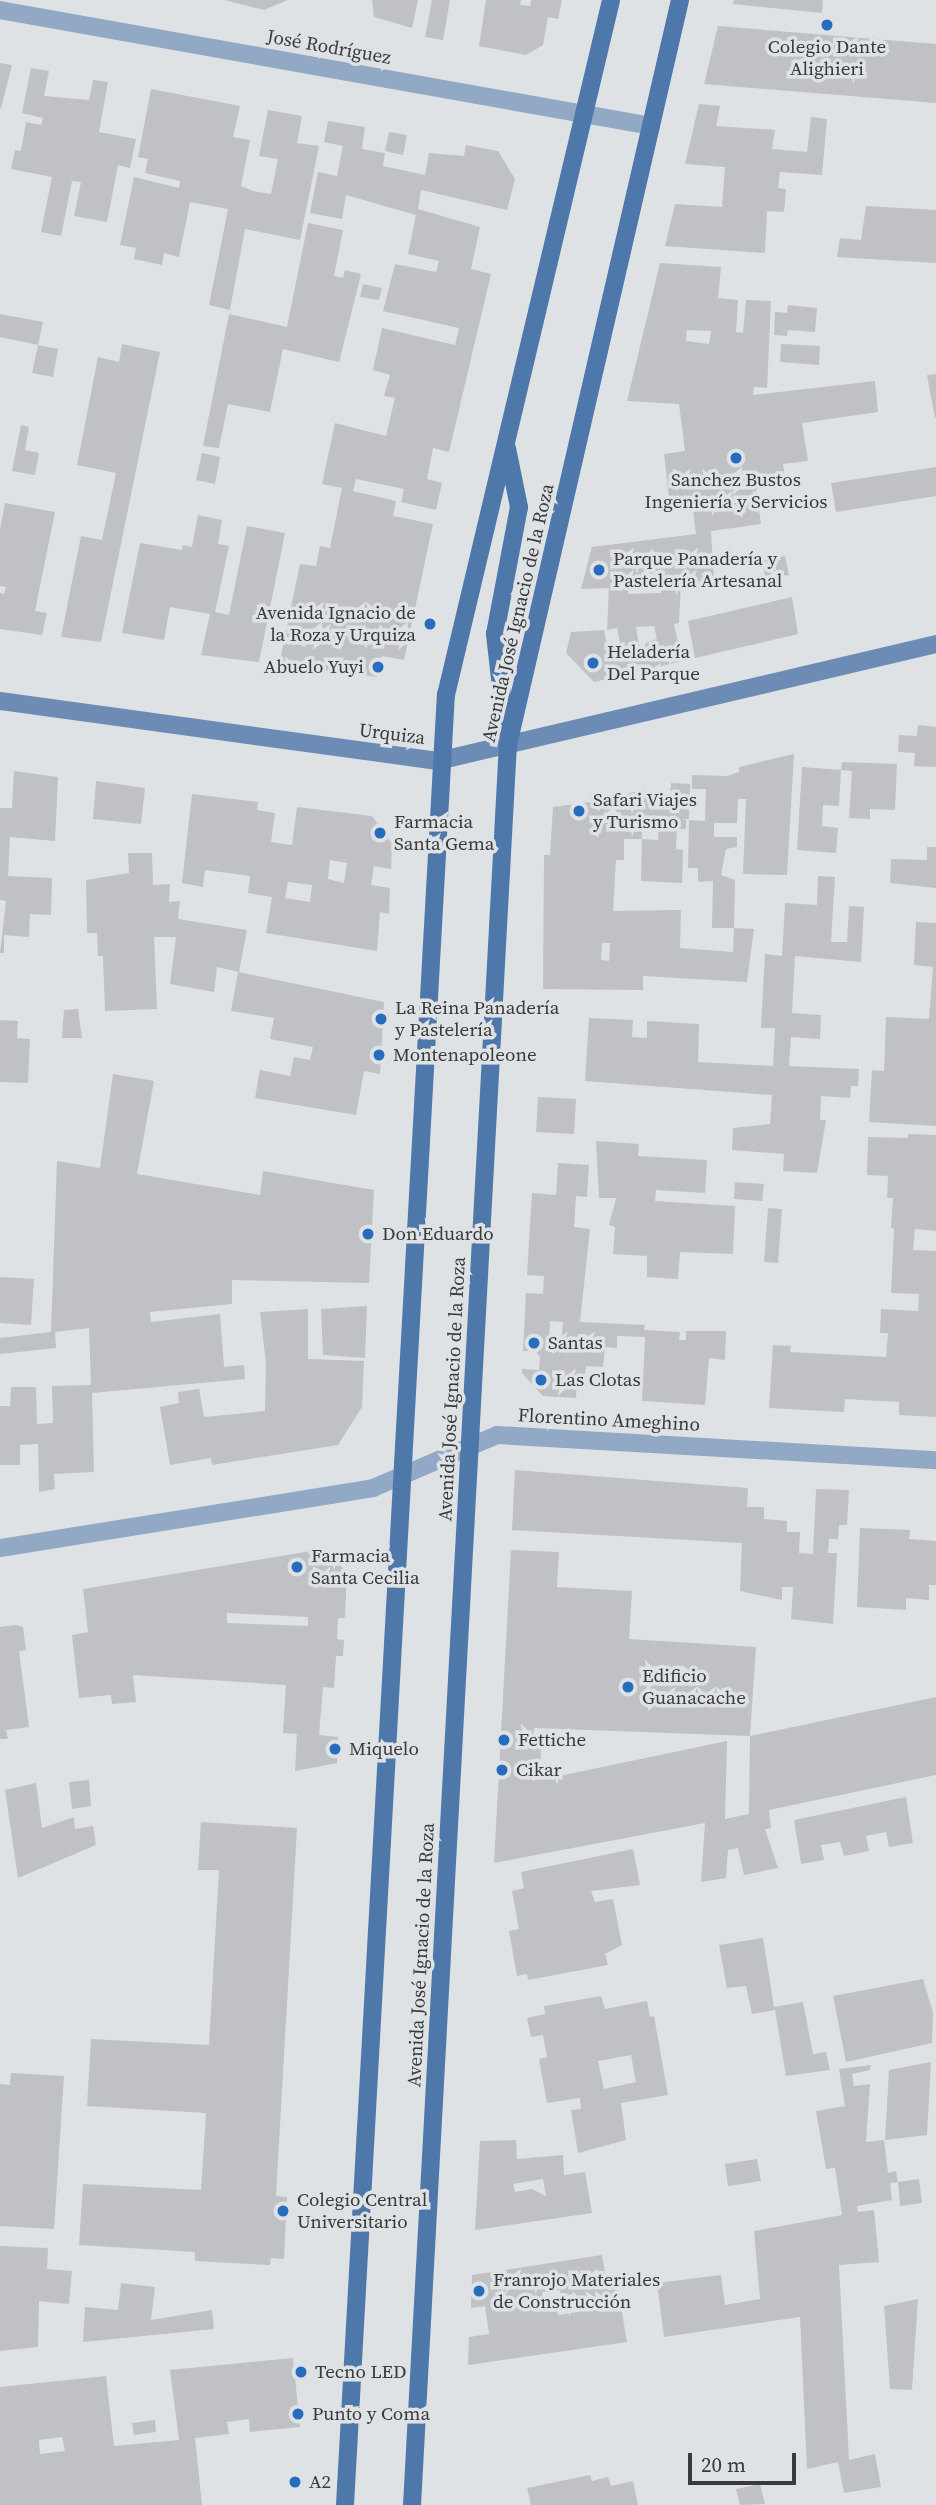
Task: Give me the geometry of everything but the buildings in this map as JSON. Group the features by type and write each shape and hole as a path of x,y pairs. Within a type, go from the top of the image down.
{"main road":[{"path":"345,2505 446,695 611,0"},
{"name":"Avenida José Ignacio de la Roza","path":"412,2505 508,744 680,0"},
{"path":"506,442 519,507 495,634 508,744"}],"street":[{"name":"José Rodríguez","path":"0,10 651,126"},
{"name":"Urquiza","path":"0,701 442,760 936,644"},
{"name":"Florentino Ameghino","path":"0,1548 373,1488 497,1435 936,1460"}],"place":[{"name":"Colegio Dante Alighieri","path":"827,25"},
{"name":"Sanchez Bustos Ingeniería y Servicios","path":"736,458"},
{"name":"Parque Panadería y Pastelería Artesanal","path":"599,570"},
{"name":"Avenida Ignacio de la Roza y Urquiza","path":"430,624"},
{"name":"Heladería Del Parque","path":"593,663"},
{"name":"Abuelo Yuyi","path":"378,667"},
{"name":"Safari Viajes y Turismo","path":"579,811"},
{"name":"Farmacia Santa Gema","path":"380,833"},
{"name":"La Reina Panadería y Pastelería","path":"381,1019"},
{"name":"Montenapoleone","path":"379,1055"},
{"name":"Don Eduardo","path":"368,1234"},
{"name":"Santas","path":"534,1343"},
{"name":"Las Clotas","path":"541,1380"},
{"name":"Farmacia Santa Cecilia","path":"297,1567"},
{"name":"Edificio Guanacache","path":"628,1687"},
{"name":"Fettiche","path":"504,1740"},
{"name":"Miquelo","path":"335,1749"},
{"name":"Cikar","path":"502,1770"},
{"name":"Colegio Central Universitario","path":"283,2211"},
{"name":"Franrojo Materiales de Construcción","path":"479,2291"},
{"name":"Tecno LED","path":"301,2372"},
{"name":"Punto y Coma","path":"298,2414"},
{"name":"A2","path":"295,2482"}]}
